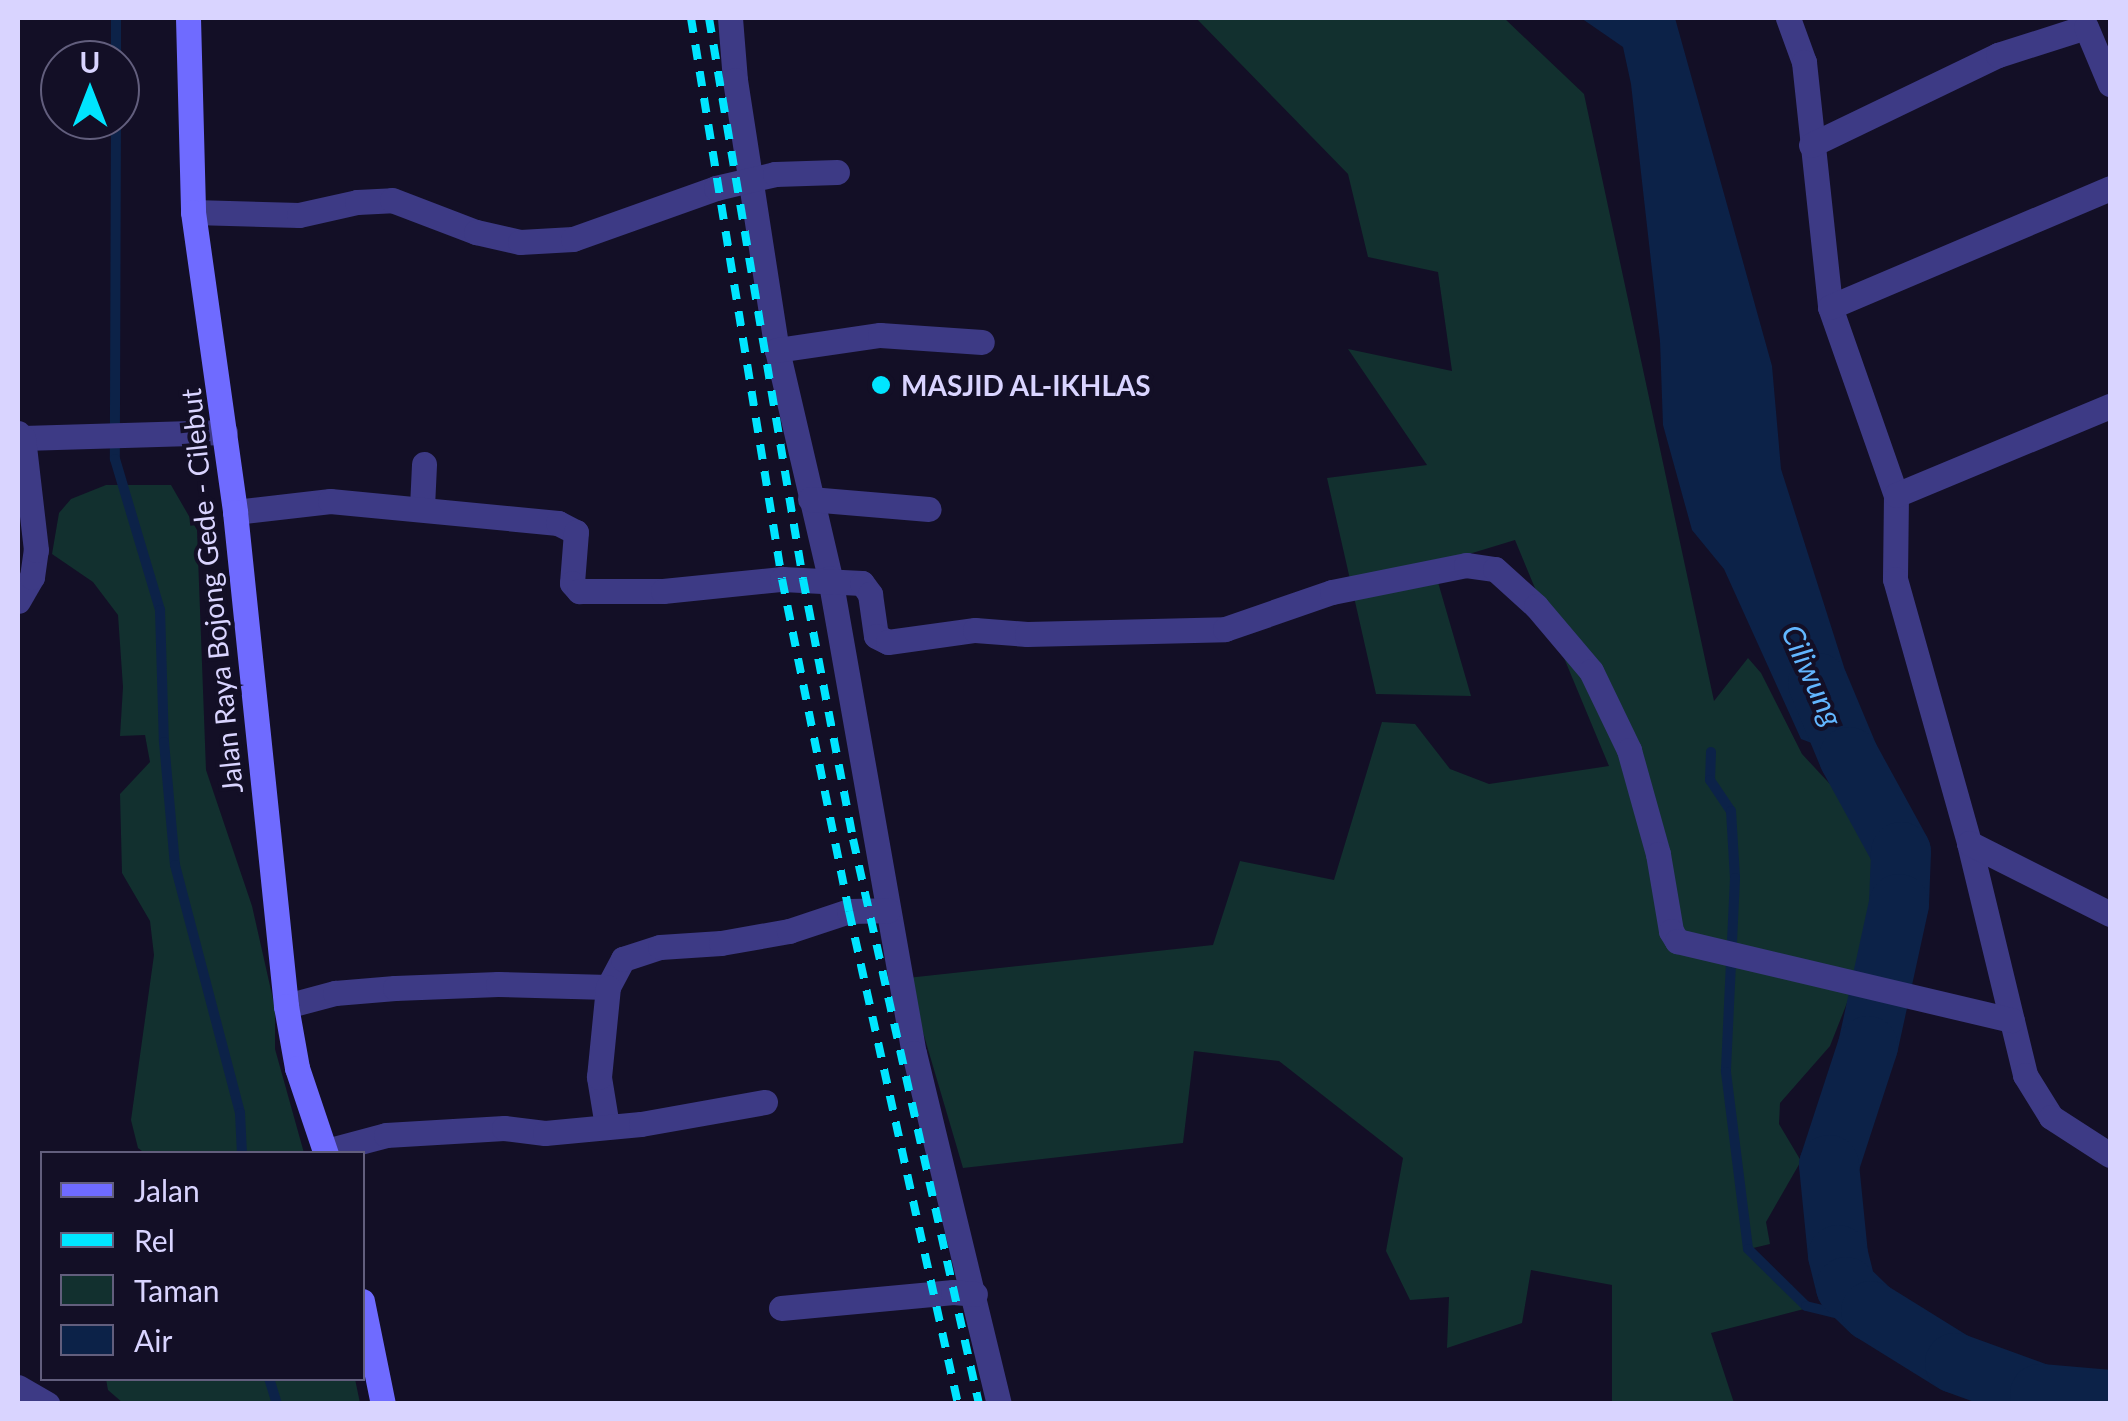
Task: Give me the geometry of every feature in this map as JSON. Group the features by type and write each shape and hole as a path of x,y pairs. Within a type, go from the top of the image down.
{"main road":[{"name":"Jalan Raya Bojong Gede - Cilebut","path":"188,18 193,212 226,432 286,1006 297,1068 326,1151"},
{"path":"365,1316 383,1404"}],"street":[{"path":"730,18 777,350 830,578 914,1052 999,1404"},
{"path":"1788,18 1804,62 1830,306 1896,495 1895,579 1968,842 2025,1075 2036,1098 2066,1130 2110,1155"},
{"path":"1811,145 1998,54 2085,22 2110,84"},
{"path":"193,212 300,215 356,202 392,200 476,232 520,242 573,239 716,188 775,174 836,172"},
{"path":"1830,306 2110,188"},
{"path":"777,350 880,335 982,342"},
{"path":"1896,495 2108,414"},
{"path":"18,601 32,576 36,550 20,435 226,432"},
{"path":"422,507 424,464"},
{"path":"810,499 929,509"},
{"path":"235,512 330,501 422,507 567,528 576,532 572,583 580,591 663,590 830,578 862,583 870,594 876,636 888,642 975,630 1027,634 1225,629 1332,592 1466,565 1495,569 1536,606 1599,686 1629,750 1658,854 1670,930 1677,940 2012,1020"},
{"path":"1968,842 2110,914"},
{"path":"607,1126 599,1077 608,987 623,959 660,947 721,943 789,930 850,912 888,910"},
{"path":"286,1006 335,993 395,988 498,984 608,987"},
{"path":"330,1151 386,1135 504,1128 545,1133 765,1102"},
{"path":"780,1308 952,1292 975,1294"},
{"path":"18,1387 48,1404"}],"green space":[{"path":"1196,18 1504,18 1584,94 1714,701 1748,658 1761,673 1802,754 1894,853 1875,932 1830,1046 1780,1103 1779,1124 1801,1161 1766,1222 1770,1244 1749,1249 1804,1309 1711,1333 1734,1403 1612,1403 1612,1285 1531,1270 1522,1323 1447,1348 1449,1297 1410,1300 1386,1251 1403,1158 1279,1061 1194,1051 1183,1143 963,1168 907,978 1213,945 1240,861 1334,880 1382,722 1415,724 1450,769 1489,784 1609,766 1515,540 1433,565 1471,696 1376,694 1327,478 1427,465 1348,349 1452,371 1438,272 1368,257 1348,174"},
{"path":"106,485 171,485 197,530 206,770 252,906 275,1008 275,1049 303,1151 138,1148 131,1120 154,955 150,921 122,873 120,794 150,762 145,735 120,736 123,687 118,615 93,582 52,554 59,513 71,499"},
{"path":"106,1381 355,1381 360,1403 123,1403 108,1390"}],"water":[{"path":"1581,18 1675,18 1772,366 1781,469 1864,730 1849,757 1801,739 1724,569 1692,530 1663,425 1660,341 1631,84 1623,47"}],"waterway":[{"path":"116,18 116,40"},
{"path":"116,140 115,459 160,610 164,742 175,865 240,1113 242,1151"},
{"name":"Ciliwung","path":"1818,683 1849,757 1901,852 1899,904 1868,1046 1829,1165 1838,1255 1846,1287 1871,1311 1955,1363 2040,1394 2110,1400"},
{"name":"Ciliwung","path":"1711,752 1710,780 1731,811 1735,878 1726,1072 1748,1249 1806,1306 1900,1329"},
{"path":"270,1381 277,1404"}],"railway":[{"path":"691,18 782,579 849,911 958,1404"},
{"path":"709,18 803,579 853,839 979,1404"}],"place":[{"name":"MASJID AL-IKHLAS","path":"881,385"}]}
